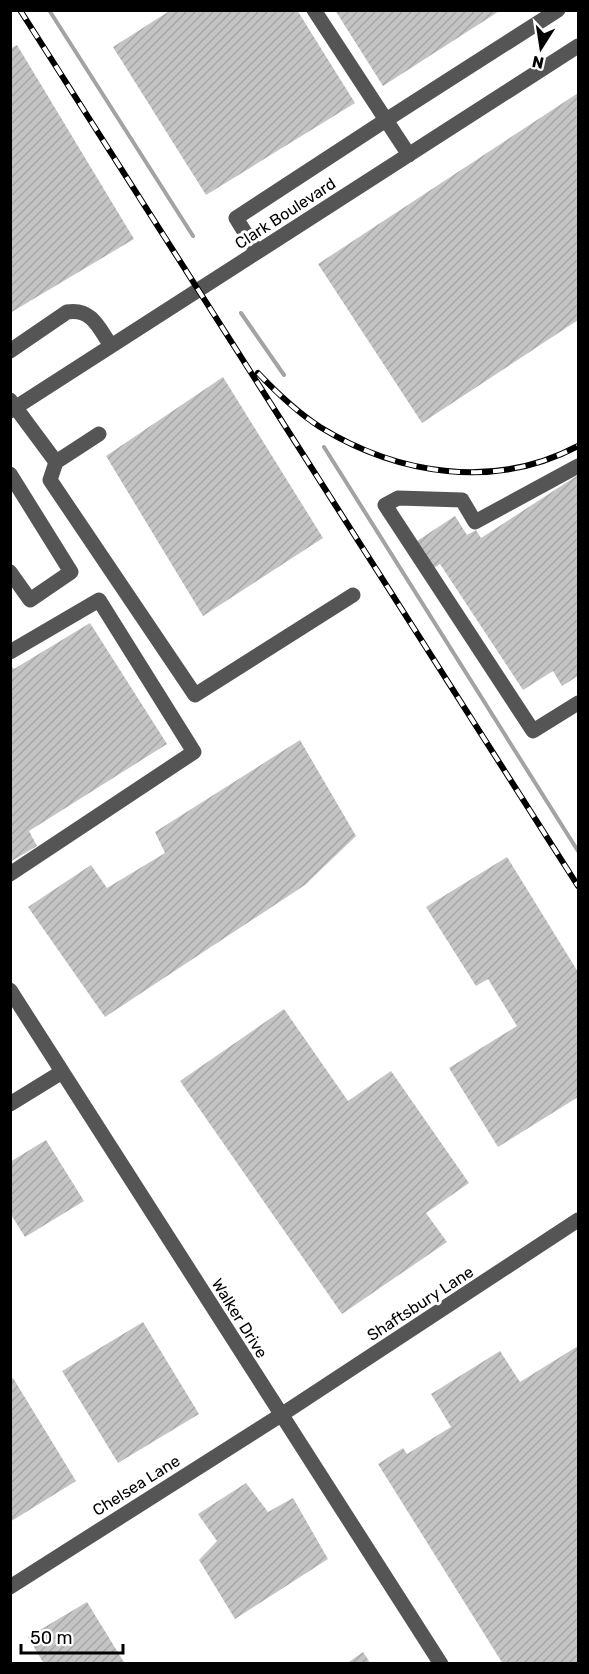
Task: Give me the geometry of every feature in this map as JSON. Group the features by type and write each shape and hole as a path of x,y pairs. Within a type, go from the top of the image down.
{"street":[{"path":"314,10 409,155"},
{"path":"257,252 236,218 558,10"},
{"name":"Clark Boulevard","path":"12,406 111,346 579,46"},
{"path":"10,351 67,312 77,310 93,320 111,346"},
{"path":"12,406 56,462"},
{"path":"99,434 56,462 50,480 195,695 353,596"},
{"path":"579,466 476,522 462,500 398,498 385,505 533,731 579,704"},
{"path":"10,474 71,572 30,600 10,572"},
{"path":"10,652 99,600 194,752 10,874"},
{"name":"Walker Drive","path":"10,990 441,1664"},
{"path":"10,1104 62,1071"},
{"name":"Shaftsbury Lane","path":"281,1415 579,1220"},
{"name":"Chelsea Lane","path":"10,1587 281,1415"}],"building":[{"path":"171,10 297,10 355,103 206,195 113,47"},
{"path":"335,10 501,10 383,86"},
{"path":"17,45 134,239 10,313 10,49"},
{"path":"578,93 578,320 422,423 318,264"},
{"path":"223,377 323,538 203,616 106,456"},
{"path":"578,475 578,676 562,686 553,671 523,690 440,564 434,568 417,541 455,516 467,535 476,530 481,538"},
{"path":"90,623 167,744 29,831 37,846 10,862 10,664 14,669"},
{"path":"300,740 356,836 305,885 105,1017 28,907 91,865 107,888 165,853 155,832"},
{"path":"507,857 578,972 578,1097 498,1147 449,1068 517,1026 488,979 476,986 426,907"},
{"path":"284,1009 348,1101 391,1071 469,1183 426,1213 447,1242 342,1314 180,1081"},
{"path":"46,1140 84,1201 25,1237 10,1213 10,1162"},
{"path":"143,1322 199,1414 118,1463 62,1371"},
{"path":"578,1346 578,1663 503,1664 378,1464 403,1448 407,1454 451,1427 431,1394 500,1351 520,1382"},
{"path":"13,1378 76,1481 10,1522 10,1380"},
{"path":"246,1483 268,1512 293,1498 328,1559 235,1619 199,1560 217,1541 198,1514"},
{"path":"87,1602 125,1664 44,1664 28,1637"},
{"path":"363,1652 371,1664 346,1664"}],"waterway":[{"path":"49,10 193,236"},
{"path":"241,313 284,375"},
{"path":"324,447 578,851"}],"railway":[{"path":"20,10 578,886"},
{"path":"258,373 288,402 320,427 350,443 414,466 447,471 480,472 514,468 546,460 578,446"}]}
